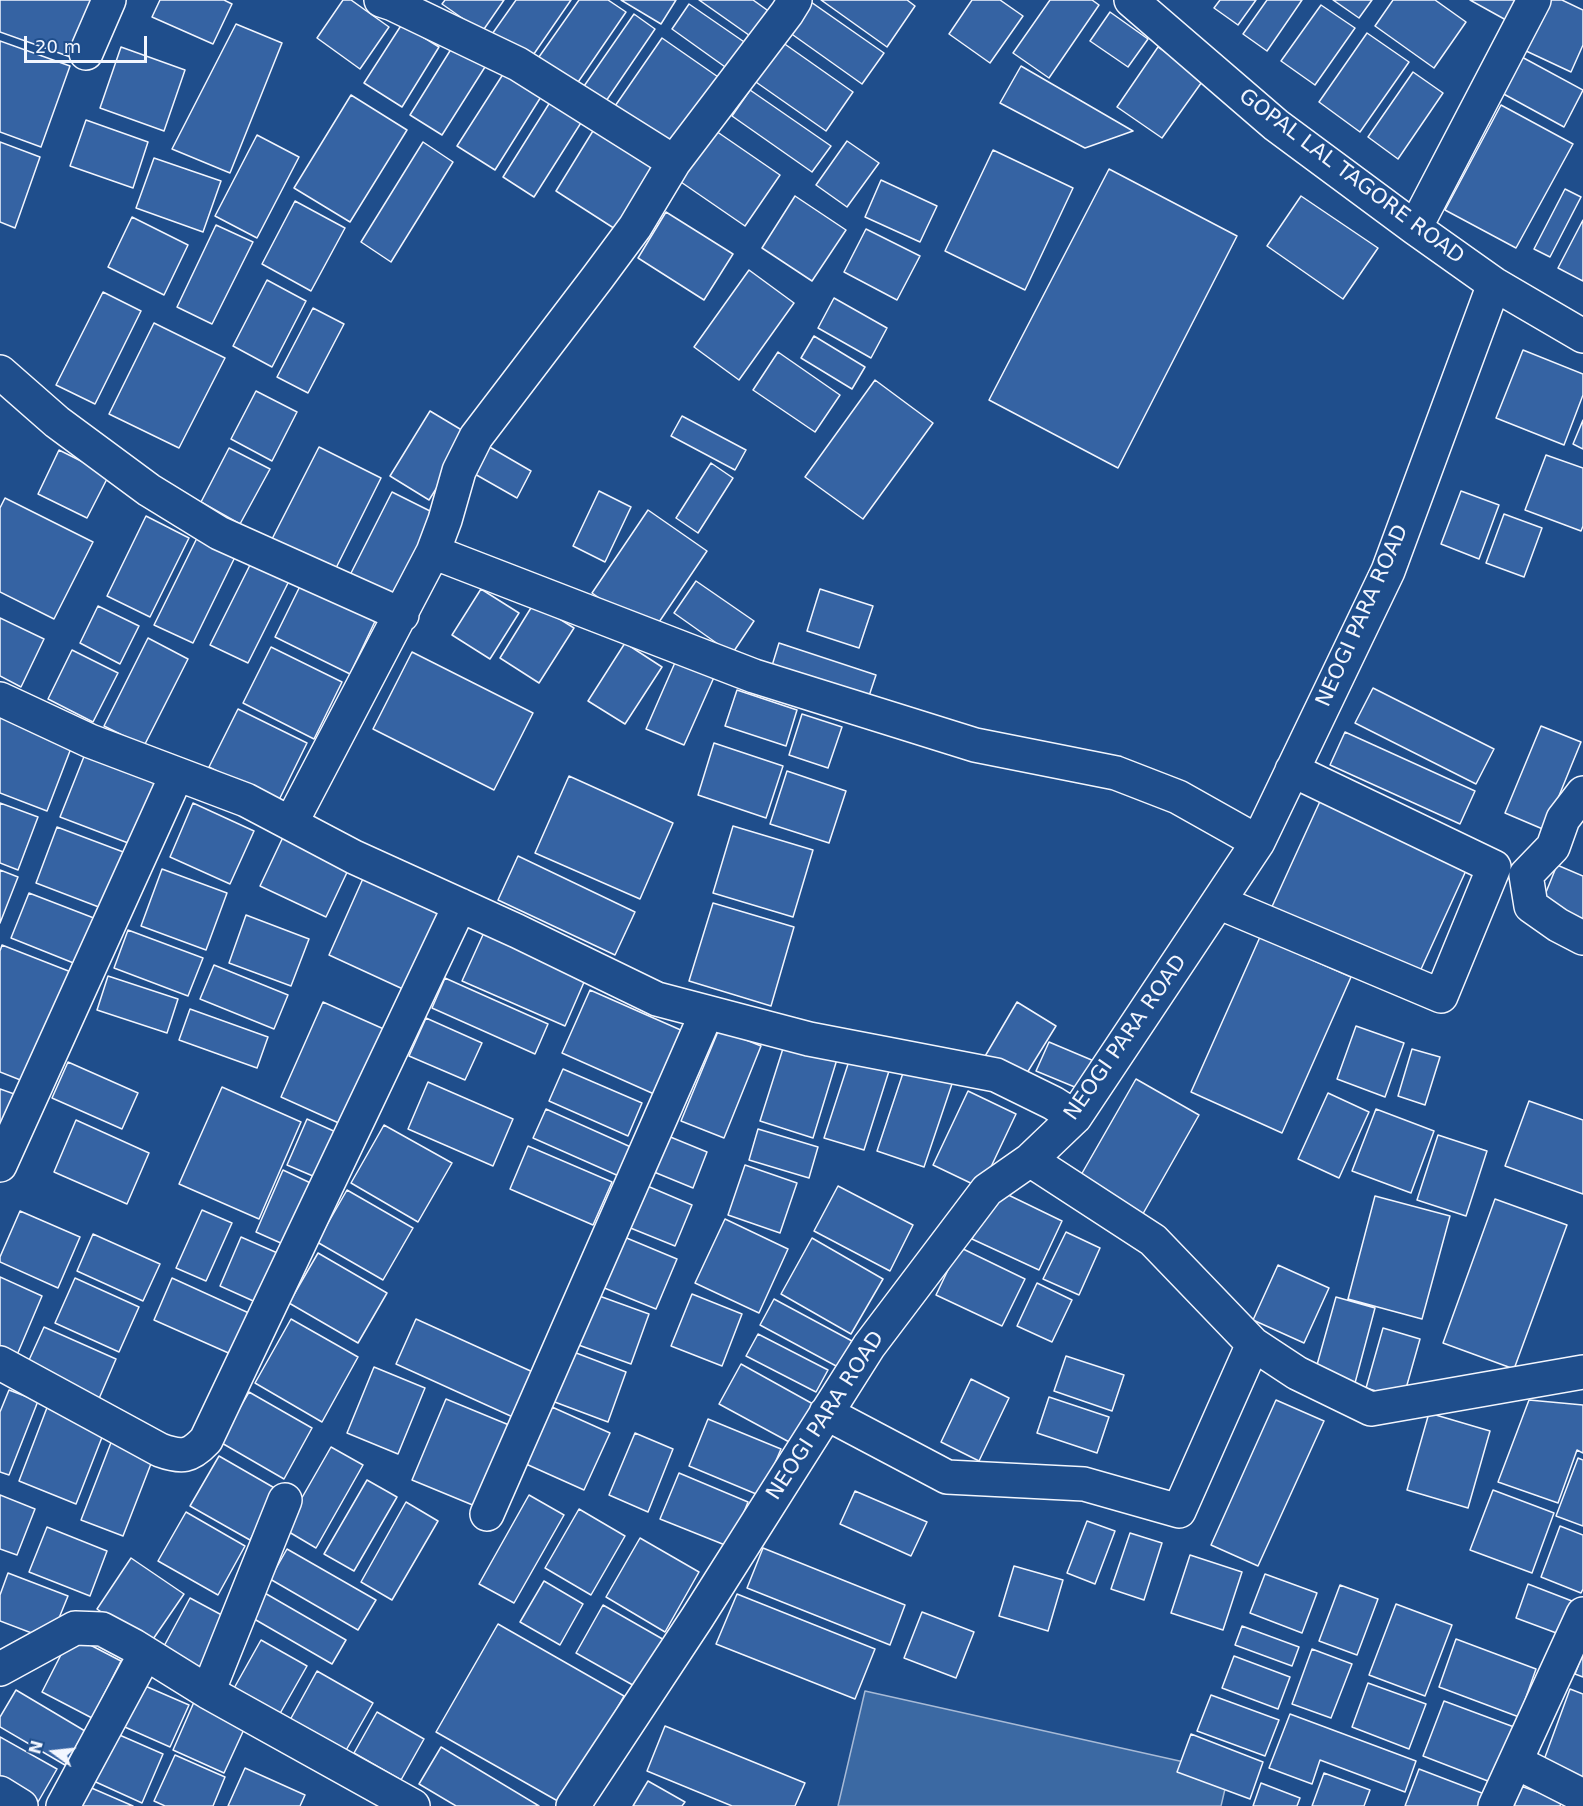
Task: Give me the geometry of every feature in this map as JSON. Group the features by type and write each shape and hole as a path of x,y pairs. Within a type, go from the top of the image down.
{"street":[{"path":"86,53 109,0"},
{"path":"381,0 518,64 674,162"},
{"path":"291,823 434,552 459,471 476,437 629,235 674,162 795,0"},
{"name":"GOPAL LAL TAGORE ROAD","path":"1131,0 1276,125 1494,284 1583,336"},
{"path":"1415,228 1534,0"},
{"name":"NEOGI PARA ROAD","path":"573,1806 697,1618 869,1346 987,1190 1030,1160 1075,1117 1258,842 1388,571 1494,284"},
{"path":"0,372 57,422 149,490 219,533 402,615"},
{"path":"434,552 754,676 975,746 1116,773 1178,797 1258,842"},
{"path":"0,699 90,741 246,800 354,857 657,999 809,1040 996,1075 1053,1103 1075,1117"},
{"path":"1218,902 1441,996 1494,867 1292,770"},
{"path":"0,1165 177,774"},
{"path":"1583,793 1563,819 1553,847 1526,875 1531,906 1558,925 1583,938"},
{"path":"0,1362 160,1450 174,1455 187,1455 196,1450 206,1440 460,905"},
{"path":"487,1514 707,1012"},
{"path":"1030,1160 1153,1240 1253,1344 1298,1373 1371,1410 1583,1372"},
{"path":"826,1413 947,1476 1084,1484 1179,1510 1253,1344"},
{"path":"208,1692 285,1500"},
{"path":"1495,1806 1583,1614"},
{"path":"0,1669 75,1628 102,1629 208,1692 413,1806"},
{"path":"63,1806 145,1654"},
{"path":"1516,1762 1583,1796"},
{"path":"0,1793 21,1806"}],"water":[{"path":"865,1691 1229,1772 1221,1806 838,1806"}],"building":[{"path":"0,0 97,0 76,59 0,32"},
{"path":"160,0 224,0 232,4 213,44 152,17"},
{"path":"343,0 351,0 389,27 360,69 317,38"},
{"path":"445,0 504,0 482,32 442,4"},
{"path":"516,0 571,0 527,64 490,37"},
{"path":"579,0 608,0 626,12 572,91 534,64"},
{"path":"621,0 676,0 661,24"},
{"path":"699,0 753,0 781,20 763,45"},
{"path":"808,0 884,53 862,84 786,30"},
{"path":"821,0 907,0 915,6 887,47"},
{"path":"972,0 1000,0 1023,16 990,63 949,34"},
{"path":"1050,0 1092,0 1099,5 1049,78 1013,53"},
{"path":"1220,0 1256,0 1238,25 1214,8"},
{"path":"1267,0 1302,0 1267,51 1243,34"},
{"path":"1333,0 1372,0 1359,18"},
{"path":"1393,0 1435,0 1466,22 1434,68 1375,26"},
{"path":"1470,0 1517,0 1506,20"},
{"path":"1547,0 1562,0 1583,10 1583,45 1571,72 1524,50"},
{"path":"689,4 753,48 735,74 672,29"},
{"path":"1321,5 1355,28 1315,85 1281,61"},
{"path":"1110,12 1148,39 1128,67 1090,41"},
{"path":"634,14 655,29 604,104 582,89"},
{"path":"236,24 282,43 230,173 172,149"},
{"path":"402,24 439,47 402,107 364,83"},
{"path":"1367,33 1409,62 1360,132 1319,102"},
{"path":"662,38 721,79 671,150 613,109"},
{"path":"779,40 853,92 826,131 753,80"},
{"path":"0,41 70,66 41,147 0,132"},
{"path":"453,46 485,67 442,135 410,115"},
{"path":"121,47 185,70 164,131 100,108"},
{"path":"1158,47 1204,79 1162,138 1117,107"},
{"path":"1520,56 1583,90 1564,127 1500,92"},
{"path":"1021,66 1133,131 1085,148 1000,103"},
{"path":"507,68 544,92 495,170 457,146"},
{"path":"1413,72 1443,93 1398,159 1368,137"},
{"path":"750,90 831,146 812,172 732,116"},
{"path":"351,95 407,130 350,222 294,188"},
{"path":"552,99 584,118 534,197 503,177"},
{"path":"1501,105 1573,144 1516,248 1445,210"},
{"path":"86,120 148,142 133,188 70,166"},
{"path":"596,126 664,169 623,234 556,191"},
{"path":"713,129 780,175 745,226 678,180"},
{"path":"257,135 299,157 257,238 215,216"},
{"path":"847,141 879,163 847,207 816,185"},
{"path":"0,142 40,157 15,228 0,222"},
{"path":"423,142 453,162 391,262 361,242"},
{"path":"993,150 1073,188 1025,290 945,251"},
{"path":"154,158 221,181 203,232 136,208"},
{"path":"1109,169 1237,236 1118,468 989,400"},
{"path":"881,180 937,206 920,242 865,217"},
{"path":"1565,189 1581,197 1550,257 1534,249"},
{"path":"795,196 846,230 812,281 762,248"},
{"path":"1301,196 1378,248 1343,299 1267,246"},
{"path":"295,201 345,228 311,291 262,264"},
{"path":"666,212 733,254 704,300 638,258"},
{"path":"132,217 188,245 164,295 108,267"},
{"path":"1583,220 1583,281 1558,268"},
{"path":"216,225 253,242 212,324 177,307"},
{"path":"866,229 920,256 897,300 844,272"},
{"path":"749,270 794,303 739,380 694,347"},
{"path":"267,280 306,301 272,367 233,346"},
{"path":"103,292 141,311 95,404 56,385"},
{"path":"834,298 887,328 871,358 818,328"},
{"path":"313,308 344,324 308,393 277,377"},
{"path":"154,323 225,358 179,448 109,414"},
{"path":"814,336 865,367 852,389 801,358"},
{"path":"1523,350 1583,374 1583,395 1564,445 1496,418"},
{"path":"778,352 840,395 815,432 753,390"},
{"path":"875,380 933,423 863,519 805,477"},
{"path":"256,391 297,412 272,461 231,439"},
{"path":"430,411 470,435 429,500 390,476"},
{"path":"682,416 746,450 735,470 671,436"},
{"path":"1583,420 1583,449 1573,444"},
{"path":"481,442 531,471 517,498 466,469"},
{"path":"319,447 381,478 334,572 271,541"},
{"path":"229,448 270,469 240,524 201,502"},
{"path":"59,450 109,475 87,518 38,494"},
{"path":"1546,455 1583,468 1583,526 1581,531 1525,510"},
{"path":"711,463 733,478 698,533 676,518"},
{"path":"599,491 631,507 605,562 573,546"},
{"path":"1461,491 1499,505 1479,559 1441,544"},
{"path":"392,492 438,515 394,604 347,581"},
{"path":"5,498 93,542 54,619 0,592 0,508"},
{"path":"648,510 707,551 651,634 592,593"},
{"path":"1504,514 1542,528 1524,577 1486,563"},
{"path":"146,516 189,538 150,617 107,596"},
{"path":"198,536 236,555 193,643 154,625"},
{"path":"251,563 289,581 248,663 210,645"},
{"path":"304,578 378,615 350,674 275,637"},
{"path":"696,581 754,621 732,654 674,613"},
{"path":"481,589 519,613 490,659 452,635"},
{"path":"820,589 873,606 859,648 807,631"},
{"path":"534,603 574,628 539,683 500,658"},
{"path":"98,606 139,626 120,664 80,643"},
{"path":"0,618 44,639 21,687 0,676"},
{"path":"148,638 188,659 144,746 104,726"},
{"path":"625,643 662,667 625,724 588,701"},
{"path":"779,643 876,675 867,702 771,669"},
{"path":"271,647 342,682 314,739 243,703"},
{"path":"72,650 118,673 93,722 48,699"},
{"path":"412,652 533,713 494,790 373,729"},
{"path":"677,658 715,675 684,745 646,729"},
{"path":"1373,688 1494,749 1476,784 1355,723"},
{"path":"737,690 797,710 786,746 725,726"},
{"path":"238,709 307,743 278,802 209,767"},
{"path":"0,714 73,743 47,811 0,793"},
{"path":"802,714 842,727 828,768 789,755"},
{"path":"1541,726 1581,742 1545,830 1505,813"},
{"path":"1345,732 1475,791 1460,824 1330,765"},
{"path":"714,743 783,766 766,818 698,795"},
{"path":"85,754 160,783 136,846 60,817"},
{"path":"787,771 846,791 829,843 770,824"},
{"path":"569,776 673,823 640,899 535,853"},
{"path":"1322,797 1469,864 1417,978 1270,911"},
{"path":"0,803 38,817 18,870 0,863"},
{"path":"193,803 254,831 230,884 170,857"},
{"path":"733,826 813,850 793,917 713,893"},
{"path":"57,827 126,853 104,909 36,883"},
{"path":"284,835 350,866 326,917 260,886"},
{"path":"518,856 635,912 615,955 498,900"},
{"path":"1557,865 1583,876 1583,925 1540,907"},
{"path":"162,869 227,893 206,950 141,926"},
{"path":"0,870 18,877 0,923"},
{"path":"365,874 441,908 405,990 329,955"},
{"path":"29,893 99,920 81,966 11,938"},
{"path":"713,903 794,927 771,1006 689,981"},
{"path":"246,915 309,939 291,986 229,963"},
{"path":"486,928 588,973 565,1026 462,981"},
{"path":"128,930 203,958 188,996 114,968"},
{"path":"1260,937 1351,977 1282,1133 1191,1092"},
{"path":"2,945 71,972 28,1083 0,1072 0,951"},
{"path":"214,965 288,995 274,1029 200,999"},
{"path":"108,976 178,999 167,1033 97,1010"},
{"path":"445,978 548,1024 535,1054 432,1008"},
{"path":"590,990 683,1031 654,1094 562,1053"},
{"path":"323,1002 395,1034 352,1129 281,1097"},
{"path":"1017,1002 1056,1026 1022,1081 984,1058"},
{"path":"190,1009 268,1037 257,1068 179,1040"},
{"path":"426,1018 482,1043 465,1080 409,1056"},
{"path":"1356,1026 1404,1043 1385,1097 1337,1079"},
{"path":"719,1029 761,1046 724,1138 681,1121"},
{"path":"786,1039 838,1056 813,1138 760,1121"},
{"path":"1049,1042 1094,1061 1082,1090 1036,1071"},
{"path":"1412,1049 1440,1057 1425,1105 1398,1096"},
{"path":"850,1058 889,1071 864,1150 824,1138"},
{"path":"907,1061 954,1078 924,1167 877,1151"},
{"path":"68,1062 138,1093 122,1129 52,1098"},
{"path":"563,1069 642,1103 628,1136 549,1101"},
{"path":"1136,1079 1199,1115 1140,1219 1077,1182"},
{"path":"428,1082 513,1119 493,1166 408,1129"},
{"path":"222,1087 301,1122 259,1219 179,1184"},
{"path":"0,1089 20,1096 0,1143"},
{"path":"968,1091 1016,1114 981,1188 933,1165"},
{"path":"1328,1093 1369,1112 1339,1178 1298,1159"},
{"path":"1529,1101 1583,1120 1583,1194 1505,1166"},
{"path":"546,1109 633,1148 621,1177 533,1138"},
{"path":"1376,1109 1434,1131 1411,1193 1352,1171"},
{"path":"307,1119 347,1137 327,1182 287,1165"},
{"path":"76,1120 149,1153 127,1204 54,1172"},
{"path":"384,1125 452,1163 418,1222 351,1183"},
{"path":"758,1129 818,1147 809,1178 749,1160"},
{"path":"1438,1135 1487,1151 1466,1216 1417,1200"},
{"path":"668,1136 707,1152 693,1188 654,1172"},
{"path":"528,1146 612,1182 593,1225 510,1189"},
{"path":"745,1165 797,1183 780,1233 728,1215"},
{"path":"283,1170 319,1187 292,1248 256,1232"},
{"path":"645,1185 692,1205 675,1246 628,1227"},
{"path":"838,1186 913,1225 890,1271 814,1231"},
{"path":"996,1189 1062,1221 1039,1270 972,1239"},
{"path":"347,1190 413,1228 383,1280 317,1242"},
{"path":"1375,1196 1450,1216 1422,1319 1348,1299"},
{"path":"1495,1199 1567,1225 1514,1369 1443,1343"},
{"path":"202,1210 232,1223 206,1281 176,1268"},
{"path":"20,1211 80,1237 58,1288 0,1262 0,1257"},
{"path":"725,1219 788,1249 759,1313 695,1283"},
{"path":"1066,1232 1100,1248 1079,1295 1043,1279"},
{"path":"93,1234 160,1264 143,1301 77,1271"},
{"path":"617,1234 677,1259 656,1309 597,1285"},
{"path":"241,1237 282,1255 260,1304 220,1286"},
{"path":"812,1238 883,1279 851,1334 781,1294"},
{"path":"959,1247 1025,1279 1002,1326 936,1295"},
{"path":"318,1253 387,1293 358,1343 289,1303"},
{"path":"1278,1265 1329,1288 1304,1343 1253,1320"},
{"path":"0,1277 42,1296 17,1355 0,1348"},
{"path":"75,1278 139,1307 119,1352 55,1323"},
{"path":"172,1278 251,1314 233,1355 154,1320"},
{"path":"1037,1283 1072,1300 1052,1342 1017,1326"},
{"path":"591,1293 649,1314 631,1364 573,1343"},
{"path":"692,1294 742,1314 722,1366 671,1346"},
{"path":"1336,1297 1375,1308 1355,1383 1315,1372"},
{"path":"774,1299 852,1341 838,1367 760,1325"},
{"path":"291,1319 358,1357 322,1422 255,1383"},
{"path":"416,1319 535,1373 515,1418 396,1364"},
{"path":"44,1327 116,1359 98,1401 25,1369"},
{"path":"1383,1328 1420,1339 1403,1399 1366,1388"},
{"path":"758,1334 828,1370 816,1392 746,1356"},
{"path":"571,1351 626,1372 608,1422 552,1401"},
{"path":"1066,1356 1124,1375 1112,1411 1054,1391"},
{"path":"741,1364 813,1404 791,1443 719,1404"},
{"path":"374,1367 425,1388 398,1454 347,1433"},
{"path":"971,1379 1009,1398 979,1461 941,1442"},
{"path":"9,1390 38,1401 9,1475 0,1472 0,1412"},
{"path":"249,1392 312,1428 284,1479 220,1442"},
{"path":"1049,1397 1109,1417 1097,1453 1037,1433"},
{"path":"446,1399 509,1425 475,1506 412,1480"},
{"path":"1276,1400 1324,1421 1258,1566 1211,1545"},
{"path":"1529,1400 1583,1405 1583,1453 1577,1450 1558,1503 1498,1482"},
{"path":"48,1405 106,1427 76,1504 19,1481"},
{"path":"552,1407 610,1433 584,1490 526,1464"},
{"path":"1429,1413 1490,1431 1468,1508 1407,1490"},
{"path":"708,1419 781,1449 761,1496 689,1466"},
{"path":"635,1433 673,1449 648,1512 609,1495"},
{"path":"112,1440 154,1456 123,1536 81,1520"},
{"path":"331,1447 363,1465 316,1548 284,1529"},
{"path":"219,1456 278,1490 250,1540 190,1506"},
{"path":"1578,1458 1583,1460 1583,1526 1556,1516"},
{"path":"679,1473 748,1502 730,1547 660,1519"},
{"path":"367,1480 397,1497 354,1571 324,1554"},
{"path":"1493,1490 1554,1513 1532,1573 1470,1550"},
{"path":"855,1491 927,1522 911,1556 840,1524"},
{"path":"0,1495 35,1509 17,1555 0,1549"},
{"path":"529,1495 564,1515 514,1603 479,1584"},
{"path":"406,1502 438,1521 392,1600 361,1582"},
{"path":"579,1509 625,1536 591,1595 545,1568"},
{"path":"186,1512 245,1546 218,1595 158,1561"},
{"path":"1087,1521 1115,1531 1095,1584 1067,1573"},
{"path":"1560,1526 1583,1535 1583,1589 1581,1593 1541,1577"},
{"path":"47,1527 107,1551 90,1596 29,1572"},
{"path":"1130,1533 1162,1543 1144,1600 1111,1589"},
{"path":"640,1538 699,1572 665,1632 606,1597"},
{"path":"763,1548 905,1605 890,1645 747,1588"},
{"path":"287,1549 376,1600 358,1630 270,1579"},
{"path":"1190,1555 1242,1572 1223,1630 1171,1613"},
{"path":"131,1558 184,1594 149,1645 97,1609"},
{"path":"1014,1566 1063,1580 1048,1631 999,1616"},
{"path":"8,1573 68,1596 50,1640 0,1621 0,1595"},
{"path":"1265,1574 1317,1593 1302,1633 1250,1613"},
{"path":"544,1581 583,1604 560,1645 520,1622"},
{"path":"1528,1584 1572,1601 1559,1634 1516,1618"},
{"path":"1340,1585 1378,1599 1357,1655 1319,1641"},
{"path":"263,1592 346,1640 332,1664 249,1616"},
{"path":"737,1594 875,1649 855,1699 716,1644"},
{"path":"190,1598 231,1620 204,1670 163,1648"},
{"path":"1396,1604 1452,1625 1425,1696 1369,1675"},
{"path":"603,1605 666,1641 638,1688 576,1653"},
{"path":"922,1612 974,1632 956,1678 904,1658"},
{"path":"498,1624 624,1696 563,1804 436,1732"},
{"path":"1242,1626 1299,1647 1292,1666 1235,1645"},
{"path":"71,1635 121,1661 92,1718 42,1692"},
{"path":"1456,1639 1536,1669 1519,1717 1439,1687"},
{"path":"261,1640 307,1666 278,1717 233,1690"},
{"path":"1312,1649 1352,1664 1331,1718 1292,1704"},
{"path":"1583,1653 1583,1677 1575,1674"},
{"path":"1234,1656 1290,1677 1278,1709 1222,1688"},
{"path":"317,1671 373,1703 345,1752 290,1720"},
{"path":"136,1682 189,1705 170,1747 118,1724"},
{"path":"1368,1683 1426,1704 1409,1749 1352,1727"},
{"path":"1570,1689 1583,1694 1583,1784 1541,1768"},
{"path":"16,1690 85,1731 65,1765 0,1727 0,1717"},
{"path":"1211,1695 1279,1720 1265,1756 1197,1731"},
{"path":"1444,1701 1514,1727 1493,1783 1423,1756"},
{"path":"194,1702 246,1725 224,1773 173,1750"},
{"path":"377,1712 424,1739 401,1780 354,1753"},
{"path":"1290,1714 1416,1761 1405,1792 1320,1760 1312,1784 1269,1768"},
{"path":"665,1726 805,1783 795,1806 732,1806 647,1771"},
{"path":"108,1730 163,1754 142,1803 87,1778"},
{"path":"1191,1734 1263,1762 1250,1799 1177,1772"},
{"path":"0,1737 57,1769 38,1802 0,1781"},
{"path":"441,1747 539,1806 456,1806 419,1784"},
{"path":"175,1755 225,1777 213,1806 165,1806 154,1801"},
{"path":"245,1768 305,1795 300,1806 228,1806"},
{"path":"1419,1769 1487,1795 1483,1806 1405,1806"},
{"path":"1324,1773 1370,1790 1364,1806 1312,1806"},
{"path":"648,1781 685,1802 682,1806 633,1806"},
{"path":"80,1783 133,1806 70,1806"},
{"path":"1261,1783 1300,1798 1297,1806 1253,1806"},
{"path":"1521,1786 1562,1801 1560,1806 1514,1806"}]}
